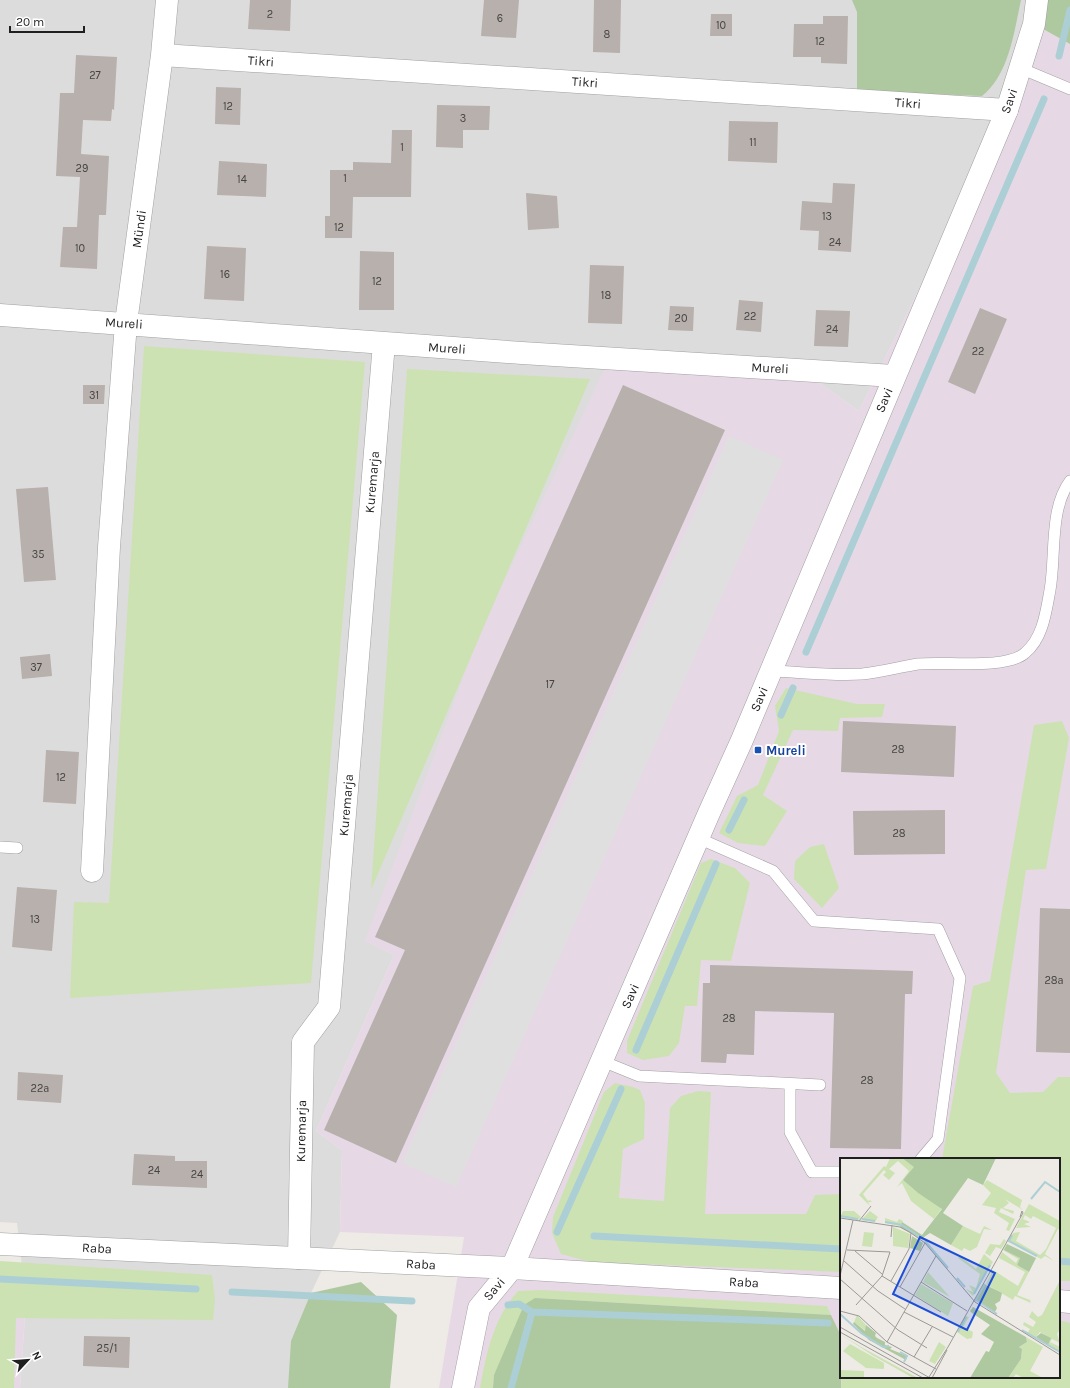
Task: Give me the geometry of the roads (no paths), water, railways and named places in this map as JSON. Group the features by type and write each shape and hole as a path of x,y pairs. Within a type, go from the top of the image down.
{"street":[{"name":"Mündi","path":"92,871 116,458 126,323 162,55 167,0"},
{"name":"Savi","path":"463,1388 479,1308 512,1268 698,838 742,740 1007,110 1034,24 1037,0"},
{"name":"Tikri","path":"162,55 1007,110"},
{"name":"Mureli","path":"0,315 384,343 894,376"},
{"name":"Kuremarja","path":"299,1258 302,1042 329,1006 384,343"},
{"name":"Raba","path":"0,1244 512,1268 840,1288"},
{"path":"1060,1301 1070,1302"}],"lane":[{"path":"1020,68 1070,89"},
{"path":"771,671 860,674 885,671 918,664 1002,662 1024,655 1035,643 1045,619 1050,588 1056,526 1060,505 1070,481"},
{"path":"698,838 773,870 814,921 938,930 960,978 938,1139 921,1158"},
{"path":"0,847 17,848"},
{"path":"602,1061 639,1076 820,1085"},
{"path":"790,1084 790,1132 812,1172 840,1172"}],"waterway":[{"path":"1059,56 1070,10"},
{"path":"806,652 1044,99"},
{"path":"781,715 793,688"},
{"path":"729,830 744,800"},
{"path":"636,1050 716,864"},
{"path":"557,1232 621,1089"},
{"path":"594,1236 840,1249"},
{"path":"1060,1261 1070,1262"},
{"path":"0,1279 196,1289"},
{"path":"232,1292 412,1301"},
{"path":"508,1305 519,1304 532,1312 828,1323"},
{"path":"511,1388 532,1312"}],"place":[{"name":"Mureli","path":"758,750"}]}
